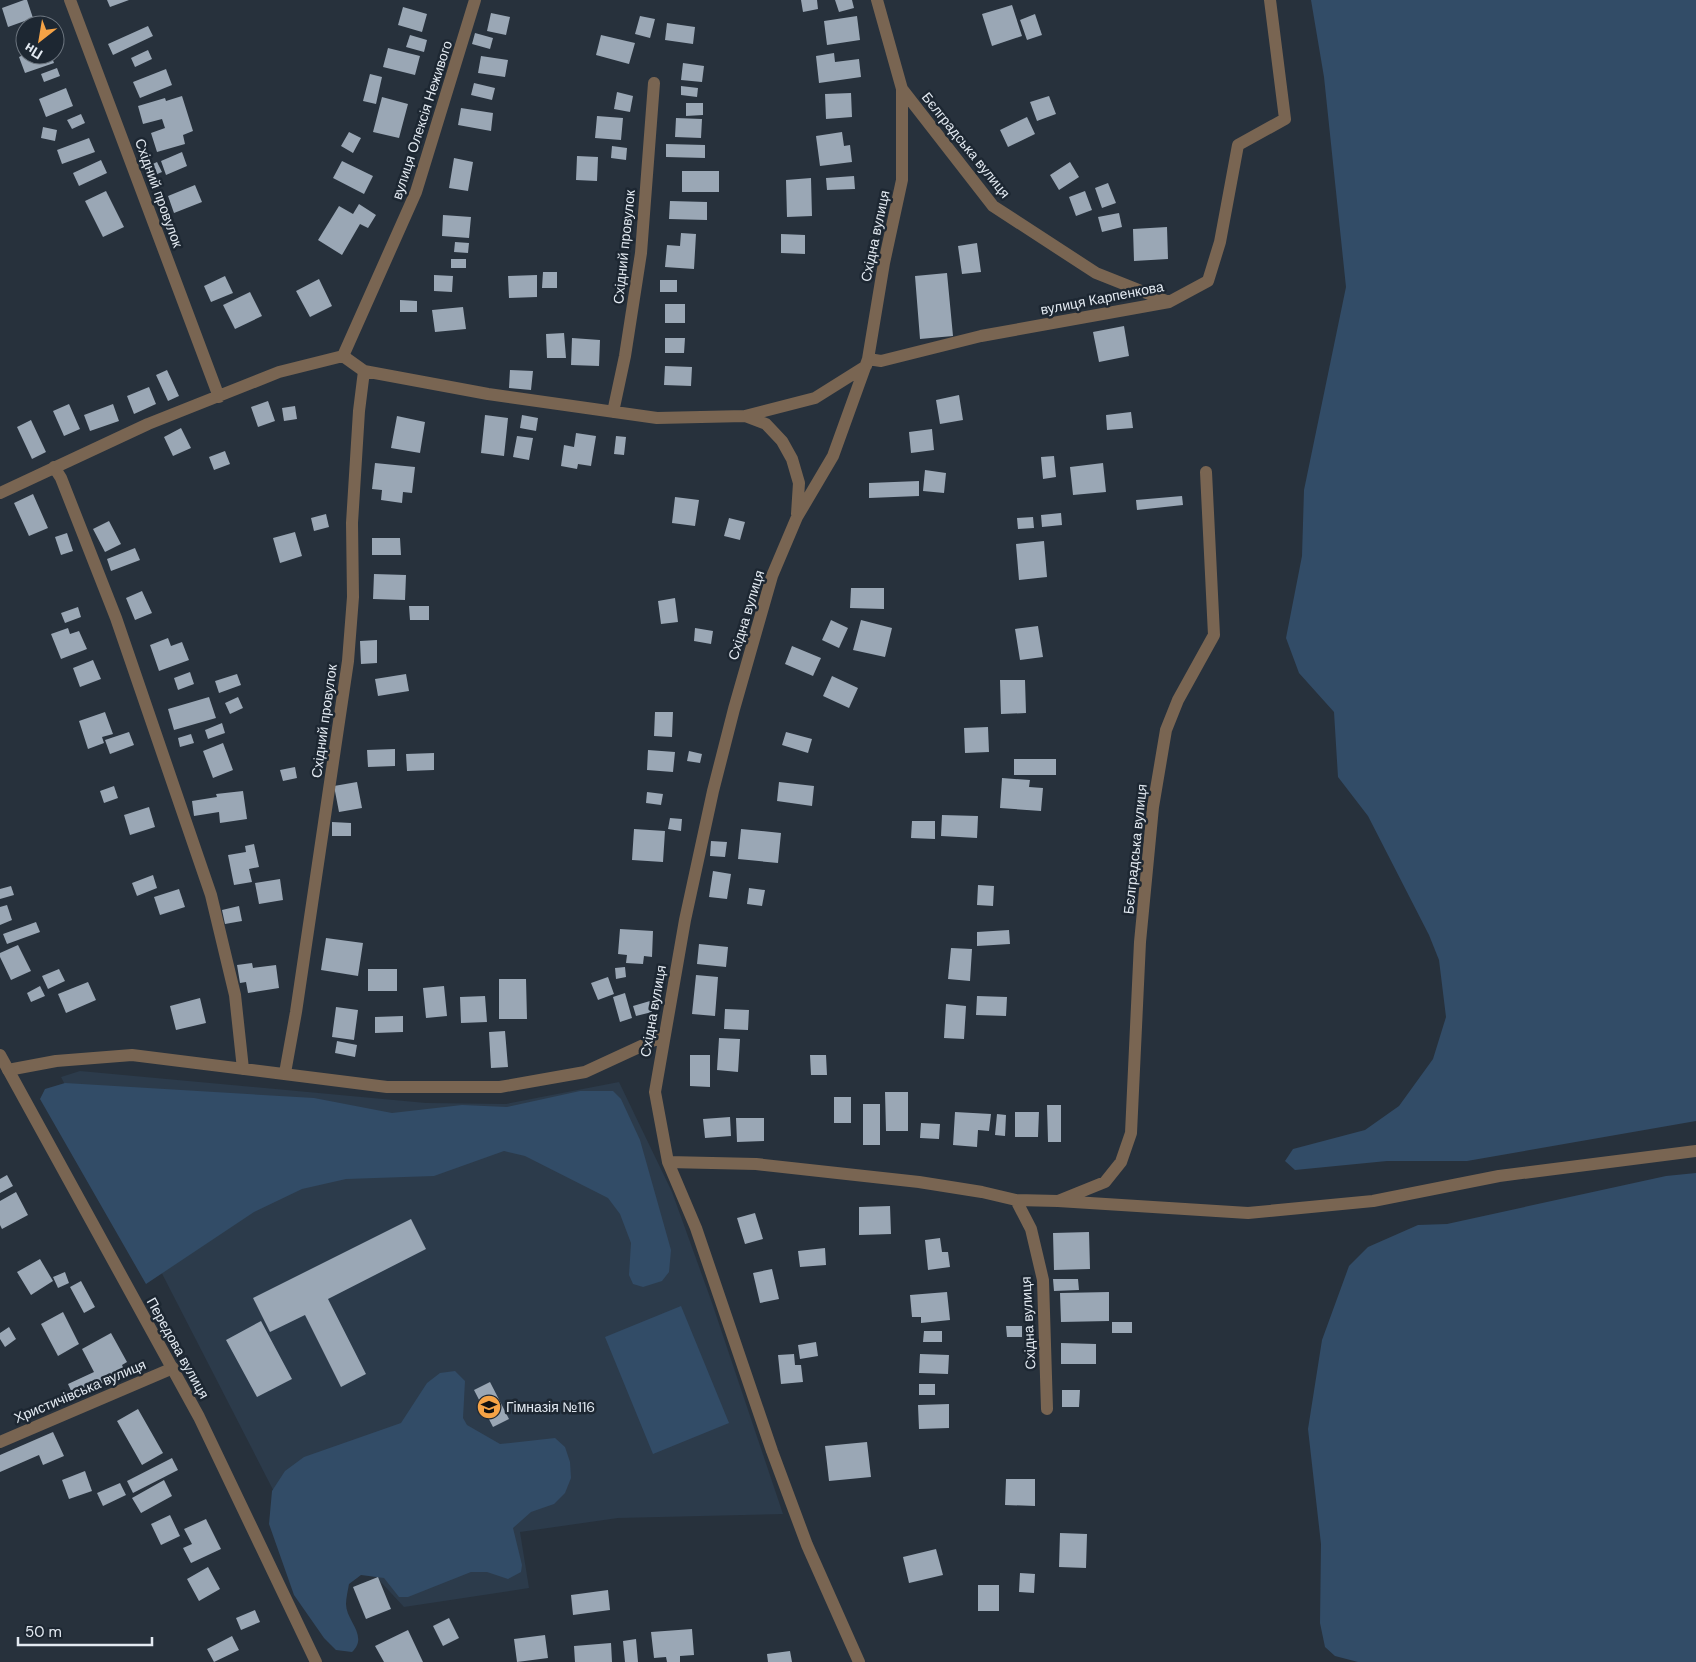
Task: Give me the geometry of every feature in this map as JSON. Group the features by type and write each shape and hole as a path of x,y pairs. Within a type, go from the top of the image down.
{"street":[{"name":"Східний провулок","path":"70,0 219,397"},
{"name":"вулиця Олексія Неживого","path":"343,356 416,192 475,0"},
{"name":"Бєлградська вулиця","path":"877,0 902,89 993,206 1096,273 1169,302"},
{"name":"вулиця Карпенкова","path":"867,363 881,362 981,336 1087,315 1169,302 1208,280 1220,242 1238,145 1285,119 1270,0"},
{"name":"Східний провулок","path":"613,412 626,356 641,253 654,83"},
{"name":"Східна вулиця","path":"859,1662 803,1536 696,1228 668,1162 655,1092 663,1036 685,920 713,791 772,576 797,517 833,456 867,363 884,263 902,180 902,89"},
{"path":"0,493 148,424 279,372 343,356 364,371 488,394 657,418 745,416 815,398 867,363"},
{"name":"Східний провулок","path":"285,1073 296,1012 348,661 353,597 352,523 359,411 364,371"},
{"path":"745,416 766,424 782,441 792,460 799,483 797,517"},
{"path":"54,467 61,478 116,618 211,895 235,994 243,1069"},
{"name":"Бєлградська вулиця","path":"1058,1201 1105,1182 1121,1162 1132,1133 1140,942 1153,807 1166,730 1178,700 1214,635 1206,472"},
{"path":"8,1070 56,1060 132,1055 387,1086 500,1087 585,1072 663,1036"},
{"name":"Передова вулиця","path":"0,1055 199,1417 316,1662"},
{"path":"668,1162 756,1164 899,1180 982,1192 1016,1200 1248,1213 1372,1201 1499,1176 1696,1151"},
{"name":"Східна вулиця","path":"1016,1200 1031,1229 1042,1280 1047,1409"},
{"name":"Христичівська вулиця","path":"0,1442 172,1368"}],"shaded area":[{"path":"1311,0 1696,0 1696,1121 1467,1161 1387,1161 1295,1170 1285,1161 1293,1149 1365,1130 1399,1106 1433,1059 1446,1017 1439,960 1429,935 1368,816 1338,777 1334,712 1299,673 1286,638 1302,556 1304,490 1346,287 1324,77"},
{"name":"Гімназія №116","path":"80,1071 426,1103 506,1104 619,1082 672,1192 711,1300 783,1514 618,1518 520,1532 529,1588 404,1607 365,1565 323,1587 61,1077"},
{"path":"65,1083 314,1098 392,1113 462,1105 507,1107 580,1091 613,1091 621,1099 640,1140 671,1250 669,1272 662,1281 643,1287 633,1284 629,1275 631,1243 620,1214 608,1198 525,1156 504,1151 434,1176 346,1179 302,1189 254,1212 146,1284 40,1099 45,1089"},
{"path":"1696,1173 1696,1662 1358,1662 1335,1656 1325,1647 1320,1623 1321,1544 1308,1429 1322,1340 1349,1266 1368,1247 1418,1225 1447,1224 1666,1176"},
{"path":"681,1306 729,1423 653,1454 605,1337"},
{"path":"455,1371 465,1381 463,1418 467,1425 500,1444 555,1438 565,1447 570,1462 571,1478 565,1493 554,1504 531,1512 513,1528 522,1565 521,1572 508,1579 487,1572 471,1572 408,1597 399,1597 384,1578 361,1575 349,1584 346,1602 349,1616 358,1634 357,1646 352,1652 336,1650 324,1638 294,1595 269,1524 272,1491 285,1471 304,1457 401,1423 427,1383 440,1373"}],"building":[{"path":"27,0 32,15 15,15 15,24 8,27 2,8"},
{"path":"107,0 129,0 110,7"},
{"path":"801,0 817,0 818,9 803,12"},
{"path":"835,0 852,0 854,8 839,12"},
{"path":"1012,5 1022,36 992,46 982,14"},
{"path":"403,7 427,14 422,32 398,25"},
{"path":"491,13 510,17 506,35 487,31"},
{"path":"1035,14 1042,35 1027,40 1020,20"},
{"path":"640,16 655,19 650,38 635,34"},
{"path":"857,16 860,40 827,45 824,21"},
{"path":"667,23 695,27 693,44 665,40"},
{"path":"148,26 153,36 113,55 108,44"},
{"path":"475,33 493,38 490,49 472,44"},
{"path":"410,35 427,40 424,52 406,47"},
{"path":"601,35 635,43 629,64 596,55"},
{"path":"388,48 420,56 415,75 383,67"},
{"path":"148,50 152,59 135,67 131,58"},
{"path":"834,53 835,62 859,59 861,77 819,83 816,56"},
{"path":"481,56 508,60 505,77 478,73"},
{"path":"683,63 704,66 702,82 681,80"},
{"path":"22,65 48,65 25,73"},
{"path":"57,68 60,76 44,82 41,74"},
{"path":"166,69 172,85 140,98 133,82"},
{"path":"370,74 382,77 376,104 363,101"},
{"path":"474,83 495,88 492,100 471,95"},
{"path":"681,86 698,88 697,97 681,95"},
{"path":"66,88 73,106 46,117 39,99"},
{"path":"617,92 633,96 630,112 614,109"},
{"path":"851,93 852,117 826,119 825,94"},
{"path":"182,96 193,131 183,135 185,144 157,152 151,133 165,128 162,119 143,124 138,106 165,98 166,101"},
{"path":"1049,96 1056,114 1037,121 1030,102"},
{"path":"382,97 408,104 399,138 373,132"},
{"path":"686,103 703,103 703,115 686,116"},
{"path":"461,108 493,113 491,131 458,125"},
{"path":"81,114 85,123 72,129 67,120"},
{"path":"597,116 623,118 621,140 595,138"},
{"path":"1027,117 1035,134 1008,147 1000,130"},
{"path":"676,118 702,119 701,138 675,137"},
{"path":"43,127 57,130 55,141 41,138"},
{"path":"349,132 361,138 353,153 341,146"},
{"path":"842,132 844,146 850,145 852,162 820,166 816,136"},
{"path":"89,138 95,152 62,164 57,150"},
{"path":"666,144 705,145 705,158 666,157"},
{"path":"612,146 627,148 626,160 611,158"},
{"path":"182,152 187,166 166,175 161,161"},
{"path":"577,156 598,157 597,181 576,180"},
{"path":"454,158 473,162 468,191 449,188"},
{"path":"101,160 107,173 79,186 73,173"},
{"path":"342,161 373,176 364,194 333,178"},
{"path":"157,162 162,172 148,178 144,168"},
{"path":"1070,162 1079,177 1059,190 1050,175"},
{"path":"682,171 719,171 719,192 682,192"},
{"path":"854,176 855,189 827,190 826,178"},
{"path":"811,178 812,216 787,217 786,180"},
{"path":"1108,183 1116,203 1102,208 1095,188"},
{"path":"195,185 202,202 174,213 168,196"},
{"path":"106,191 124,227 103,237 85,201"},
{"path":"1085,191 1092,210 1076,216 1069,197"},
{"path":"670,201 707,202 707,220 669,219"},
{"path":"359,204 376,215 368,228 360,224 342,255 318,240 339,206 353,214"},
{"path":"1119,213 1122,227 1102,232 1098,217"},
{"path":"443,215 471,217 469,238 442,236"},
{"path":"1167,227 1168,259 1134,261 1133,229"},
{"path":"681,233 696,234 694,269 665,267 667,245 680,246"},
{"path":"781,234 805,235 805,254 781,253"},
{"path":"455,242 469,243 468,253 454,252"},
{"path":"977,243 981,272 962,274 958,246"},
{"path":"451,259 466,259 466,268 451,268"},
{"path":"543,272 557,272 557,288 542,288"},
{"path":"947,273 953,336 920,339 915,276"},
{"path":"434,275 453,276 452,292 434,291"},
{"path":"537,275 537,297 509,298 508,276"},
{"path":"225,276 233,293 211,302 204,286"},
{"path":"319,279 332,306 310,317 296,291"},
{"path":"660,280 677,280 677,292 660,292"},
{"path":"250,292 262,316 235,329 223,305"},
{"path":"400,300 417,301 417,312 400,312"},
{"path":"665,304 685,304 685,323 665,323"},
{"path":"463,307 466,329 435,332 432,310"},
{"path":"1124,326 1129,356 1099,362 1093,332"},
{"path":"564,333 566,358 547,358 546,334"},
{"path":"572,338 600,340 599,366 571,365"},
{"path":"665,338 685,338 684,353 665,353"},
{"path":"665,366 692,367 691,386 664,385"},
{"path":"167,370 179,396 168,401 156,375"},
{"path":"510,370 533,371 531,390 509,388"},
{"path":"149,387 156,404 134,414 127,396"},
{"path":"959,395 963,420 940,424 936,400"},
{"path":"268,401 275,421 258,427 251,407"},
{"path":"69,404 80,429 64,436 53,411"},
{"path":"113,404 119,421 90,431 84,415"},
{"path":"295,406 297,419 284,421 282,408"},
{"path":"1131,412 1133,428 1107,430 1106,415"},
{"path":"485,415 508,418 504,456 481,453"},
{"path":"522,415 538,418 536,431 520,428"},
{"path":"397,416 425,422 420,453 391,448"},
{"path":"31,420 46,452 32,459 17,427"},
{"path":"181,428 191,448 173,456 164,437"},
{"path":"932,429 934,450 911,453 909,432"},
{"path":"576,433 596,436 591,466 578,464 577,469 561,466 564,445 574,447"},
{"path":"517,436 533,438 529,460 513,457"},
{"path":"616,436 626,437 624,455 614,454"},
{"path":"225,451 230,464 214,470 209,457"},
{"path":"1054,456 1056,477 1043,479 1041,457"},
{"path":"375,463 415,467 412,493 403,492 402,503 381,500 382,490 372,489"},
{"path":"1103,463 1106,492 1073,495 1070,467"},
{"path":"925,470 946,473 944,493 923,491"},
{"path":"919,481 919,496 869,498 869,483"},
{"path":"33,494 48,528 29,536 14,503"},
{"path":"1182,496 1183,505 1137,510 1136,500"},
{"path":"675,497 699,500 695,526 672,523"},
{"path":"1061,513 1062,525 1042,527 1041,515"},
{"path":"326,514 329,527 314,531 311,518"},
{"path":"1033,517 1034,528 1018,529 1017,518"},
{"path":"729,518 745,522 740,540 724,536"},
{"path":"109,521 121,544 105,552 93,529"},
{"path":"295,532 302,556 280,563 273,538"},
{"path":"67,533 73,551 61,555 55,537"},
{"path":"372,538 400,538 401,555 372,555"},
{"path":"1044,541 1047,577 1019,580 1016,544"},
{"path":"135,548 140,560 111,571 107,559"},
{"path":"374,574 406,575 405,600 373,599"},
{"path":"851,588 884,588 884,609 850,608"},
{"path":"142,591 152,613 135,620 126,598"},
{"path":"675,598 678,622 661,624 658,601"},
{"path":"409,606 429,606 429,620 410,620"},
{"path":"78,607 81,617 65,623 61,613"},
{"path":"831,620 848,628 839,648 822,640"},
{"path":"861,620 892,628 885,657 853,650"},
{"path":"1038,626 1043,657 1020,660 1015,629"},
{"path":"68,628 70,634 79,631 87,649 61,659 51,634"},
{"path":"695,628 713,631 711,644 694,641"},
{"path":"168,638 171,646 182,642 189,660 159,671 150,645"},
{"path":"377,640 377,663 361,664 360,641"},
{"path":"792,646 821,658 813,676 785,664"},
{"path":"93,660 101,679 80,687 73,668"},
{"path":"190,672 194,684 178,690 174,678"},
{"path":"237,674 241,685 219,693 215,681"},
{"path":"406,674 409,691 378,696 375,679"},
{"path":"832,676 858,688 849,708 823,696"},
{"path":"1000,680 1025,680 1026,713 1001,714"},
{"path":"209,697 216,718 174,730 168,709"},
{"path":"238,697 243,708 230,714 225,703"},
{"path":"105,712 113,734 102,737 104,743 88,749 79,721"},
{"path":"655,712 673,712 672,737 654,736"},
{"path":"222,723 225,733 208,739 205,730"},
{"path":"988,727 989,752 965,753 964,728"},
{"path":"129,732 134,745 110,754 105,740"},
{"path":"786,732 812,739 808,753 782,745"},
{"path":"191,734 194,743 180,747 178,738"},
{"path":"223,743 233,770 213,778 203,751"},
{"path":"395,749 395,766 368,767 367,750"},
{"path":"648,750 675,752 673,772 647,770"},
{"path":"689,751 702,754 700,763 687,761"},
{"path":"434,753 434,770 407,771 406,754"},
{"path":"1014,759 1056,759 1056,775 1014,775"},
{"path":"295,767 297,778 283,781 280,770"},
{"path":"1002,778 1030,780 1029,787 1043,788 1041,811 1000,808"},
{"path":"357,782 362,808 339,812 334,786"},
{"path":"779,782 814,786 812,806 777,801"},
{"path":"114,786 118,798 104,803 100,791"},
{"path":"243,791 247,819 220,823 219,812 194,816 192,801 217,797 216,794"},
{"path":"647,792 663,794 661,805 646,803"},
{"path":"149,807 155,827 130,835 124,815"},
{"path":"942,815 978,816 977,838 941,836"},
{"path":"670,818 682,819 681,831 668,829"},
{"path":"912,821 935,821 935,839 911,838"},
{"path":"332,822 351,823 351,836 332,836"},
{"path":"634,829 665,831 663,862 632,860"},
{"path":"741,829 781,833 778,863 738,859"},
{"path":"711,841 727,842 725,857 710,856"},
{"path":"254,844 259,867 249,869 252,882 234,885 228,855 246,852 245,846"},
{"path":"713,871 731,874 727,899 709,897"},
{"path":"153,875 157,888 137,896 132,883"},
{"path":"280,879 283,900 259,904 255,883"},
{"path":"978,885 994,886 993,906 977,905"},
{"path":"11,886 14,895 0,899 0,889"},
{"path":"749,888 765,890 762,906 747,904"},
{"path":"179,889 185,907 160,915 154,897"},
{"path":"7,905 12,920 0,925 0,907"},
{"path":"239,906 242,921 225,924 222,910"},
{"path":"36,922 40,932 7,944 3,934"},
{"path":"620,929 653,931 652,957 644,956 643,964 626,963 627,955 618,954"},
{"path":"1009,930 1010,944 977,946 977,932"},
{"path":"326,938 363,943 358,976 321,970"},
{"path":"699,944 728,947 726,967 697,964"},
{"path":"18,945 31,971 11,980 0,957 0,953"},
{"path":"951,948 972,949 970,981 948,979"},
{"path":"252,963 253,968 276,965 279,988 248,993 246,982 240,983 237,965"},
{"path":"625,967 626,977 616,979 615,968"},
{"path":"59,969 65,981 48,989 42,976"},
{"path":"368,969 397,969 397,991 368,991"},
{"path":"696,975 718,977 715,1016 692,1014"},
{"path":"608,977 614,994 598,1000 591,983"},
{"path":"499,979 526,979 527,1019 499,1019"},
{"path":"88,982 96,1000 66,1013 58,994"},
{"path":"40,986 45,996 31,1002 27,993"},
{"path":"444,986 447,1016 426,1018 423,988"},
{"path":"625,993 632,1018 620,1022 613,997"},
{"path":"485,996 487,1022 461,1023 460,997"},
{"path":"977,996 1007,997 1006,1016 976,1015"},
{"path":"200,998 206,1023 176,1030 170,1006"},
{"path":"650,1001 652,1012 636,1016 633,1006"},
{"path":"946,1004 966,1006 964,1039 944,1038"},
{"path":"336,1007 358,1010 354,1040 332,1037"},
{"path":"725,1009 749,1010 748,1030 724,1029"},
{"path":"403,1016 403,1032 375,1033 375,1017"},
{"path":"505,1031 508,1067 491,1068 489,1032"},
{"path":"719,1038 740,1039 738,1072 717,1070"},
{"path":"337,1041 357,1045 355,1057 335,1053"},
{"path":"690,1055 710,1055 710,1087 690,1086"},
{"path":"810,1055 826,1055 827,1075 811,1075"},
{"path":"885,1092 908,1092 908,1131 886,1131"},
{"path":"834,1097 851,1097 851,1123 834,1123"},
{"path":"863,1104 880,1104 880,1145 863,1145"},
{"path":"1047,1105 1061,1105 1061,1142 1048,1142"},
{"path":"955,1112 991,1114 989,1131 978,1130 977,1147 953,1145"},
{"path":"1015,1112 1039,1112 1038,1137 1015,1137"},
{"path":"997,1114 1006,1115 1005,1136 995,1135"},
{"path":"730,1117 731,1136 705,1138 703,1119"},
{"path":"736,1118 764,1118 764,1141 737,1142"},
{"path":"921,1123 940,1124 939,1139 920,1138"},
{"path":"7,1175 13,1186 0,1193 0,1179"},
{"path":"16,1192 28,1215 2,1229 0,1225 0,1201"},
{"path":"890,1206 891,1234 859,1235 859,1207"},
{"path":"755,1213 763,1239 745,1244 737,1218"},
{"path":"411,1219 426,1249 328,1299 366,1374 341,1387 305,1315 270,1332 253,1298"},
{"path":"1089,1232 1090,1269 1054,1270 1053,1233"},
{"path":"940,1238 942,1252 948,1252 950,1267 928,1270 925,1240"},
{"path":"825,1248 826,1265 800,1267 798,1251"},
{"path":"40,1259 53,1281 31,1295 17,1272"},
{"path":"772,1269 779,1299 760,1303 753,1273"},
{"path":"65,1272 69,1283 58,1288 53,1277"},
{"path":"1053,1279 1078,1279 1079,1290 1054,1291"},
{"path":"81,1281 95,1307 84,1313 70,1287"},
{"path":"947,1292 950,1320 921,1323 921,1317 912,1317 910,1295"},
{"path":"1109,1292 1109,1321 1061,1322 1060,1293"},
{"path":"63,1312 79,1344 58,1356 41,1324"},
{"path":"261,1321 292,1379 257,1397 226,1340"},
{"path":"1112,1322 1132,1322 1132,1333 1112,1333"},
{"path":"1006,1326 1022,1326 1022,1337 1007,1337"},
{"path":"9,1327 16,1339 5,1347 0,1339 0,1333"},
{"path":"924,1331 942,1331 942,1342 923,1342"},
{"path":"111,1333 127,1362 122,1365 125,1372 74,1397 68,1384 94,1372 82,1349"},
{"path":"816,1342 818,1356 800,1359 798,1345"},
{"path":"1061,1343 1096,1344 1096,1364 1061,1364"},
{"path":"794,1354 795,1365 801,1365 803,1382 781,1384 778,1355"},
{"path":"920,1354 949,1355 948,1374 919,1373"},
{"path":"490,1382 509,1419 493,1427 474,1390"},
{"path":"919,1384 935,1384 935,1395 919,1395"},
{"path":"1062,1390 1080,1390 1079,1407 1062,1407"},
{"path":"949,1404 949,1428 919,1429 918,1405"},
{"path":"138,1409 163,1453 142,1465 117,1421"},
{"path":"53,1432 64,1456 43,1465 39,1455 0,1472 0,1455"},
{"path":"867,1442 871,1477 829,1481 825,1446"},
{"path":"172,1458 178,1470 133,1493 127,1481"},
{"path":"85,1471 92,1491 69,1499 62,1480"},
{"path":"1006,1479 1035,1479 1035,1506 1005,1505"},
{"path":"164,1480 172,1496 141,1513 132,1498"},
{"path":"120,1483 126,1495 103,1506 97,1493"},
{"path":"170,1515 180,1536 161,1545 151,1524"},
{"path":"206,1519 221,1549 191,1563 183,1548 192,1544 184,1529"},
{"path":"1060,1533 1087,1534 1086,1568 1059,1567"},
{"path":"936,1549 943,1575 909,1583 903,1557"},
{"path":"208,1567 220,1589 199,1601 187,1579"},
{"path":"1020,1573 1035,1574 1034,1593 1019,1592"},
{"path":"378,1577 391,1609 366,1619 353,1587"},
{"path":"978,1585 999,1585 999,1611 978,1611"},
{"path":"608,1590 610,1610 573,1615 571,1595"},
{"path":"255,1610 260,1622 241,1630 236,1618"},
{"path":"449,1618 459,1638 443,1646 433,1626"},
{"path":"692,1629 694,1655 680,1656 680,1662 667,1662 666,1657 654,1658 651,1632"},
{"path":"408,1630 423,1662 384,1662 375,1646"},
{"path":"545,1635 548,1658 517,1662 514,1639"},
{"path":"232,1636 239,1650 214,1662 207,1649"},
{"path":"636,1639 638,1662 625,1662 623,1641"},
{"path":"611,1643 612,1662 575,1662 574,1646"},
{"path":"790,1651 792,1662 768,1662 767,1654"}],"place":[{"name":"Гімназія №116","path":"489,1407"}]}
